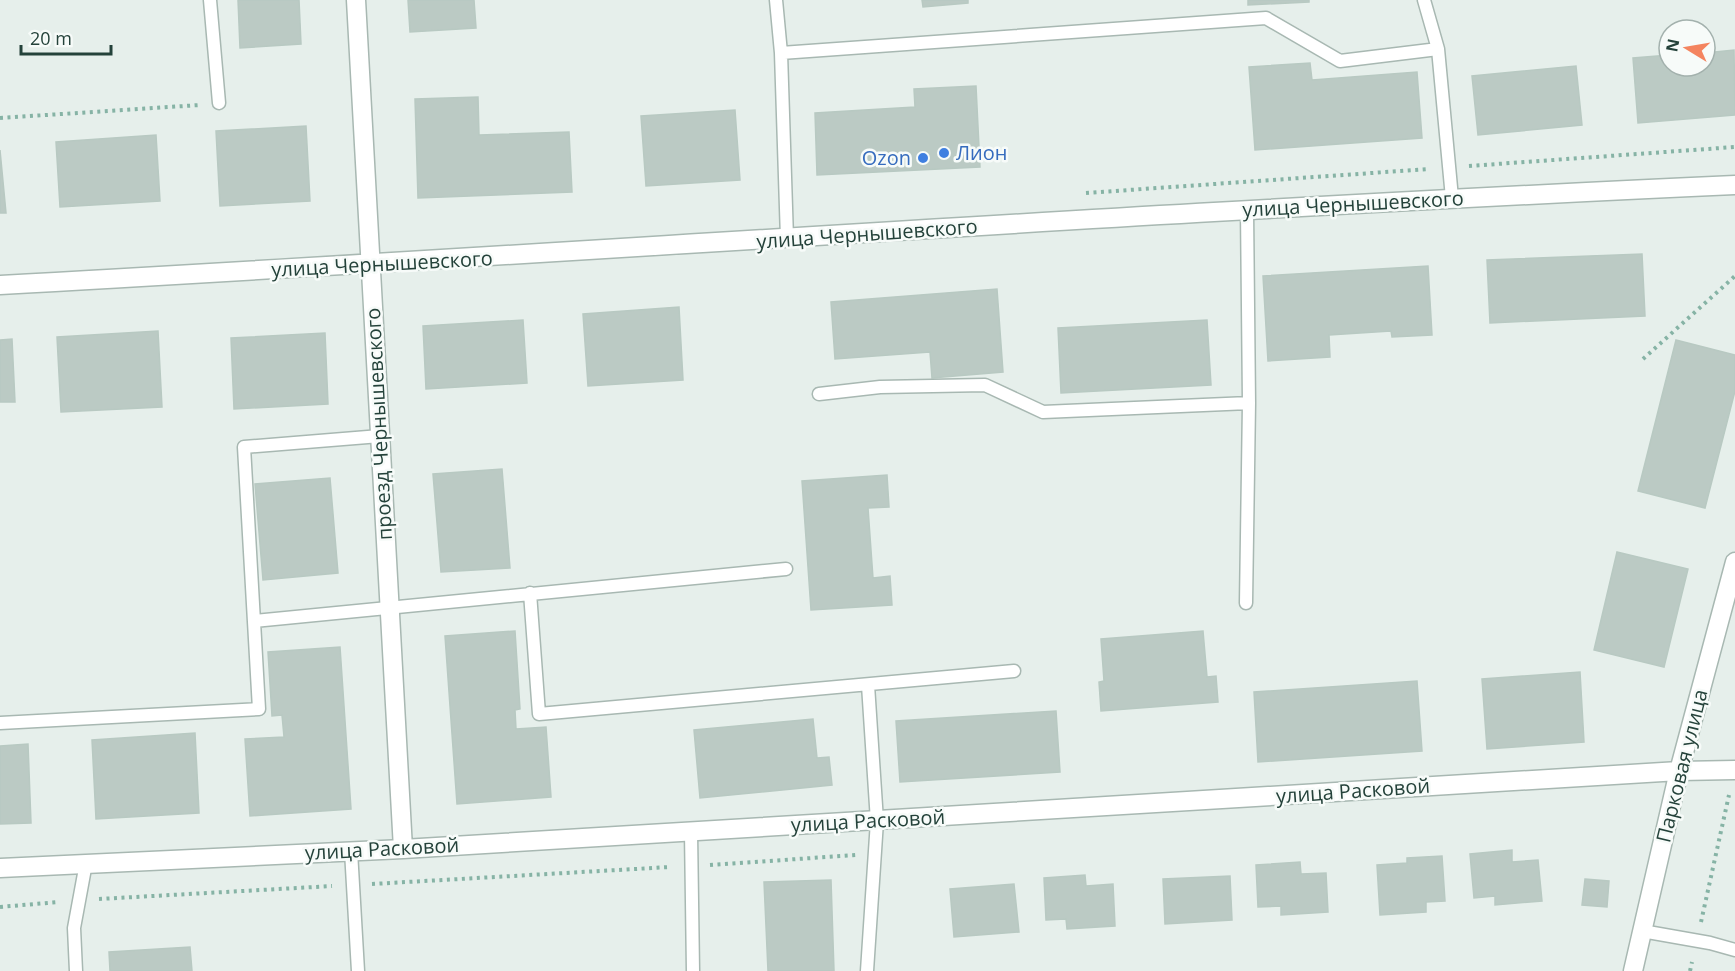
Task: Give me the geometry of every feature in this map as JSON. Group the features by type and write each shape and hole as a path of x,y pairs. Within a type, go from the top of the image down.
{"street":[{"name":"проезд Чернышевского","path":"356,0 403,849"},
{"name":"улица Чернышевского","path":"0,285 371,265 1452,198 1735,185"},
{"name":"Парковая улица","path":"1632,971 1679,771 1735,562"},
{"name":"улица Расковой","path":"0,868 86,862 403,849 1679,771 1734,770"}],"lane":[{"path":"210,0 219,104"},
{"path":"776,0 781,53 787,239"},
{"path":"1424,0 1438,49 1452,198"},
{"path":"781,53 1266,18 1340,61 1438,49"},
{"path":"1246,603 1249,403 1247,210"},
{"path":"819,394 880,387 985,385 1043,412 1249,403"},
{"path":"0,723 259,709 244,447 380,436"},
{"path":"254,621 786,569"},
{"path":"530,593 539,714 1014,671"},
{"path":"867,971 877,821 868,685"},
{"path":"691,832 693,971"},
{"path":"351,851 358,971"},
{"path":"76,971 74,928 86,862"},
{"path":"1642,932 1697,940 1735,950"}],"path":[{"path":"0,118 219,104"},
{"path":"1643,359 1735,276"},
{"path":"1690,971 1734,770"},
{"path":"0,907 79,900 875,854"}],"building":[{"path":"238,0 299,0 301,44 240,48"},
{"path":"408,0 474,0 476,28 410,32"},
{"path":"922,0 968,0 968,3 923,7"},
{"path":"1248,0 1309,0 1309,2 1248,5"},
{"path":"1734,50 1735,115 1638,123 1633,58 1657,56 1657,78 1717,78 1717,52"},
{"path":"1310,63 1312,80 1417,72 1422,138 1255,150 1249,67"},
{"path":"1576,66 1582,125 1478,135 1472,76"},
{"path":"976,86 980,167 817,175 815,113 915,107 914,89"},
{"path":"478,97 479,135 569,132 572,192 418,198 415,99"},
{"path":"735,110 740,180 646,186 641,116"},
{"path":"306,126 310,201 220,206 216,131"},
{"path":"156,135 160,201 60,207 56,142"},
{"path":"0,150 6,213 0,213"},
{"path":"1642,254 1645,316 1490,323 1487,260"},
{"path":"1428,266 1432,335 1392,337 1391,331 1329,335 1330,357 1268,361 1263,276"},
{"path":"997,289 1003,372 932,378 930,352 835,359 831,302"},
{"path":"679,307 683,380 588,386 583,314"},
{"path":"523,320 527,383 426,389 423,326"},
{"path":"1207,320 1211,385 1061,393 1058,328"},
{"path":"158,331 162,407 61,412 57,337"},
{"path":"325,333 328,404 234,409 231,338"},
{"path":"12,339 15,402 0,402 0,340"},
{"path":"1676,340 1735,355 1735,391 1705,508 1638,491"},
{"path":"502,469 510,568 441,572 433,474"},
{"path":"887,475 889,507 868,508 873,578 890,576 892,605 811,610 802,481"},
{"path":"330,478 338,573 263,580 255,484"},
{"path":"1617,552 1688,569 1664,667 1594,650"},
{"path":"515,631 520,709 515,710 516,729 546,727 551,797 457,804 445,636"},
{"path":"1203,631 1207,677 1216,676 1218,702 1101,711 1099,682 1104,681 1101,639"},
{"path":"340,647 351,809 250,816 245,739 284,737 282,715 272,716 268,652"},
{"path":"1580,672 1584,742 1487,749 1482,679"},
{"path":"1417,681 1422,751 1258,762 1254,692"},
{"path":"1056,711 1060,772 900,782 896,721"},
{"path":"813,719 817,758 829,757 832,785 700,798 694,730"},
{"path":"195,733 199,813 96,819 92,740"},
{"path":"28,744 31,823 0,824 0,746"},
{"path":"1512,850 1512,862 1538,860 1542,901 1495,905 1495,896 1474,898 1470,854"},
{"path":"1442,856 1445,901 1426,902 1426,912 1380,915 1377,865 1407,863 1407,858"},
{"path":"1300,862 1301,874 1326,873 1328,912 1281,915 1281,906 1258,907 1256,865"},
{"path":"1085,875 1086,886 1113,884 1115,926 1067,929 1066,919 1046,920 1044,878"},
{"path":"1230,876 1232,920 1165,924 1163,879"},
{"path":"1585,879 1609,881 1607,907 1582,905"},
{"path":"831,880 834,971 768,971 764,882"},
{"path":"1014,884 1019,932 954,937 950,889"},
{"path":"190,947 192,971 110,971 109,952"}],"place":[{"name":"Лион","path":"944,153"},
{"name":"Ozon","path":"923,158"}]}
